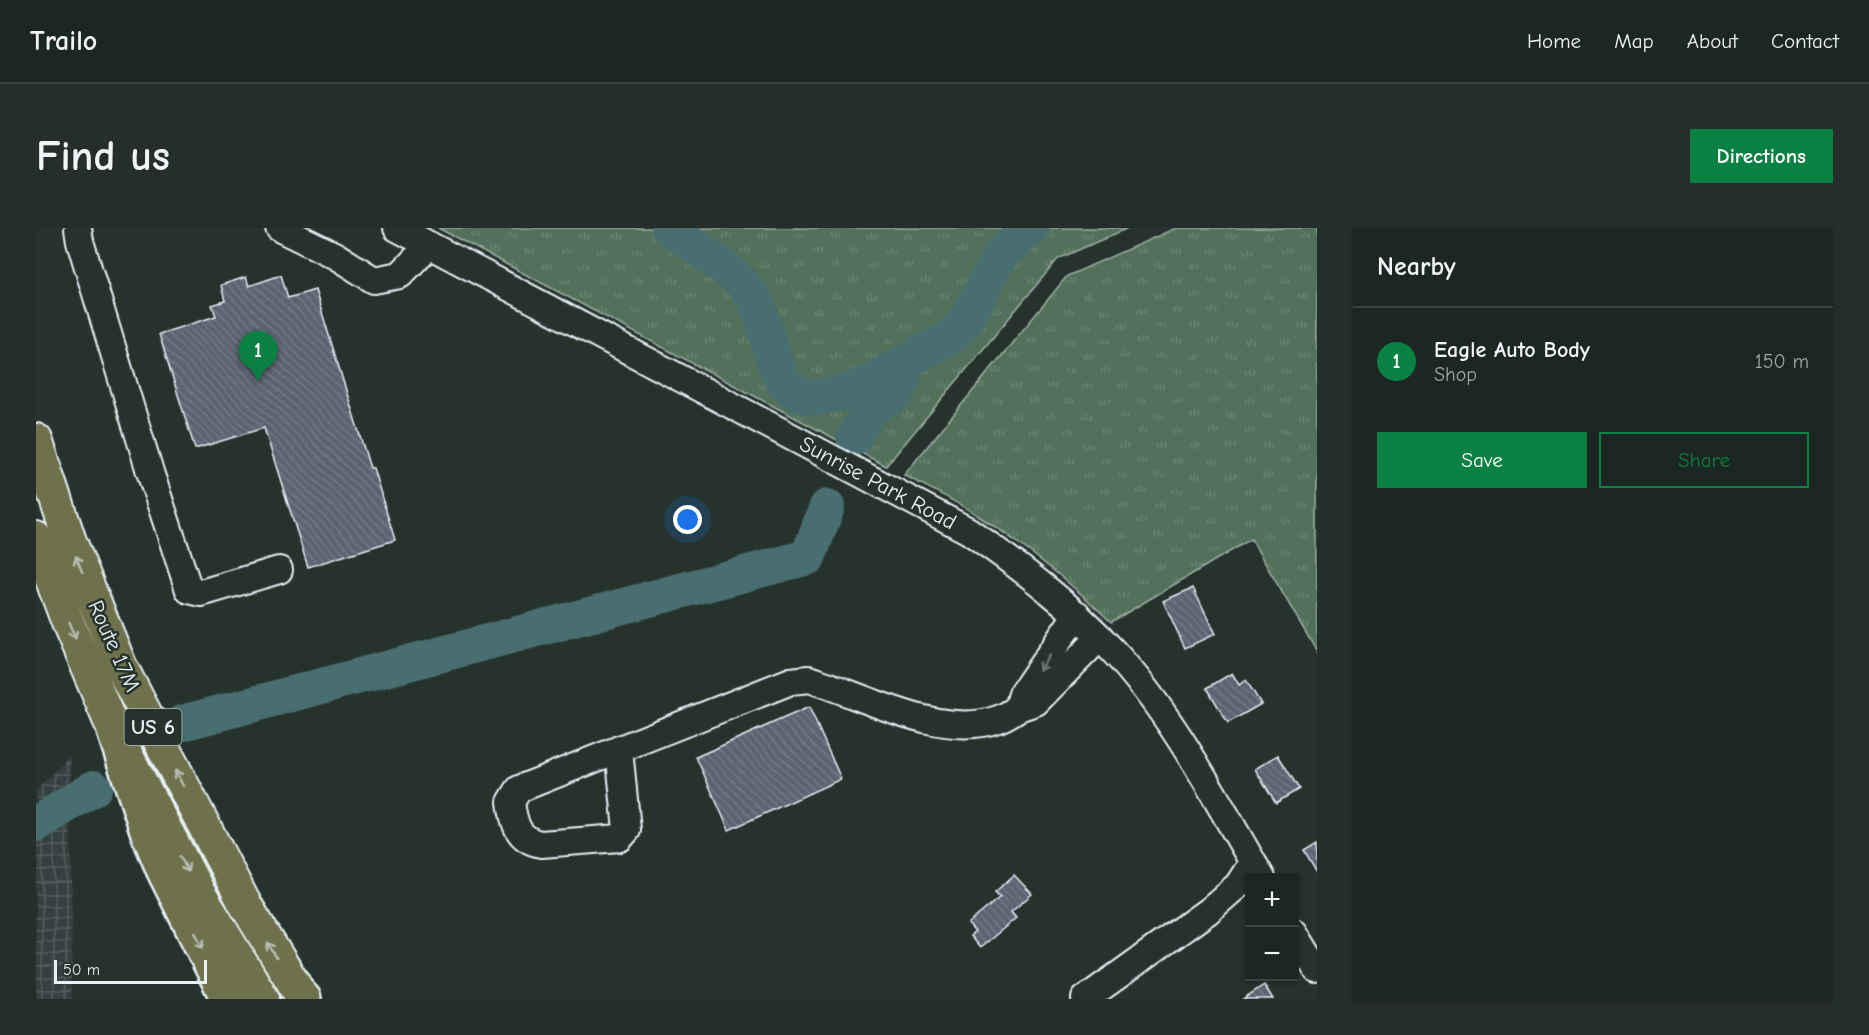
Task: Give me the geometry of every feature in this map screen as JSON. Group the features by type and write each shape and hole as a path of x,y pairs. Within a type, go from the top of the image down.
{"highway":[{"name":"US 6","path":"114,731 148,833 163,869 228,999"}],"main road":[{"name":"Route 17M","path":"36,440 70,542 120,665 235,885 303,998"},
{"name":"Route 17M","path":"36,538 70,628 114,731 199,892 263,999"}],"street":[{"path":"78,228 148,464 189,590 201,593 279,570"},
{"path":"279,228 336,256 374,280 400,275 429,245"},
{"name":"Sunrise Park Road","path":"397,228 969,531 1022,569 1077,614 1100,637 1144,688 1177,736 1258,870 1208,910 1085,999"},
{"path":"1018,708 1022,694 1077,614"},
{"path":"619,749 627,830 620,838 542,844 530,842 522,835 513,816 511,802 519,789 619,749 791,681 809,679 833,686 872,703 921,719 956,724 979,723 997,720 1018,708 1036,702 1100,637"},
{"path":"1299,940 1317,970"}],"shaded area":[{"path":"70,755 72,999 36,999 36,791"}],"green space":[{"path":"438,228 1128,228 1058,259 886,466"},
{"path":"1176,228 1317,228 1317,652 1251,539 1111,622 1030,551 950,499 904,475 1067,276"}],"building":[{"path":"281,275 288,298 315,290 370,468 373,468 395,540 308,567 264,428 195,449 159,334 216,316 212,305 225,301 221,285 246,277 249,286"},
{"path":"1193,588 1215,634 1185,648 1163,601"},
{"path":"1232,673 1239,685 1246,680 1261,704 1228,723 1207,688"},
{"path":"809,707 841,779 729,830 696,757"},
{"path":"1278,755 1299,789 1276,803 1255,769"},
{"path":"1317,842 1317,872 1304,850"},
{"path":"1014,875 1032,894 1011,912 1016,918 980,948 970,936 975,932 968,924 1000,897 995,892"},
{"path":"1264,985 1273,999 1243,999"}],"waterway":[{"path":"669,228 702,251 746,288 758,306 772,356 781,378 787,386 800,395 817,397 835,395 854,389 955,334 970,313 1002,254 1032,228"},
{"path":"854,438 868,411 896,393 904,376"},
{"path":"182,723 808,557 827,507"},
{"path":"36,824 94,788"}],"place":[{"name":"Eagle Auto Body","path":"258,381"}]}
